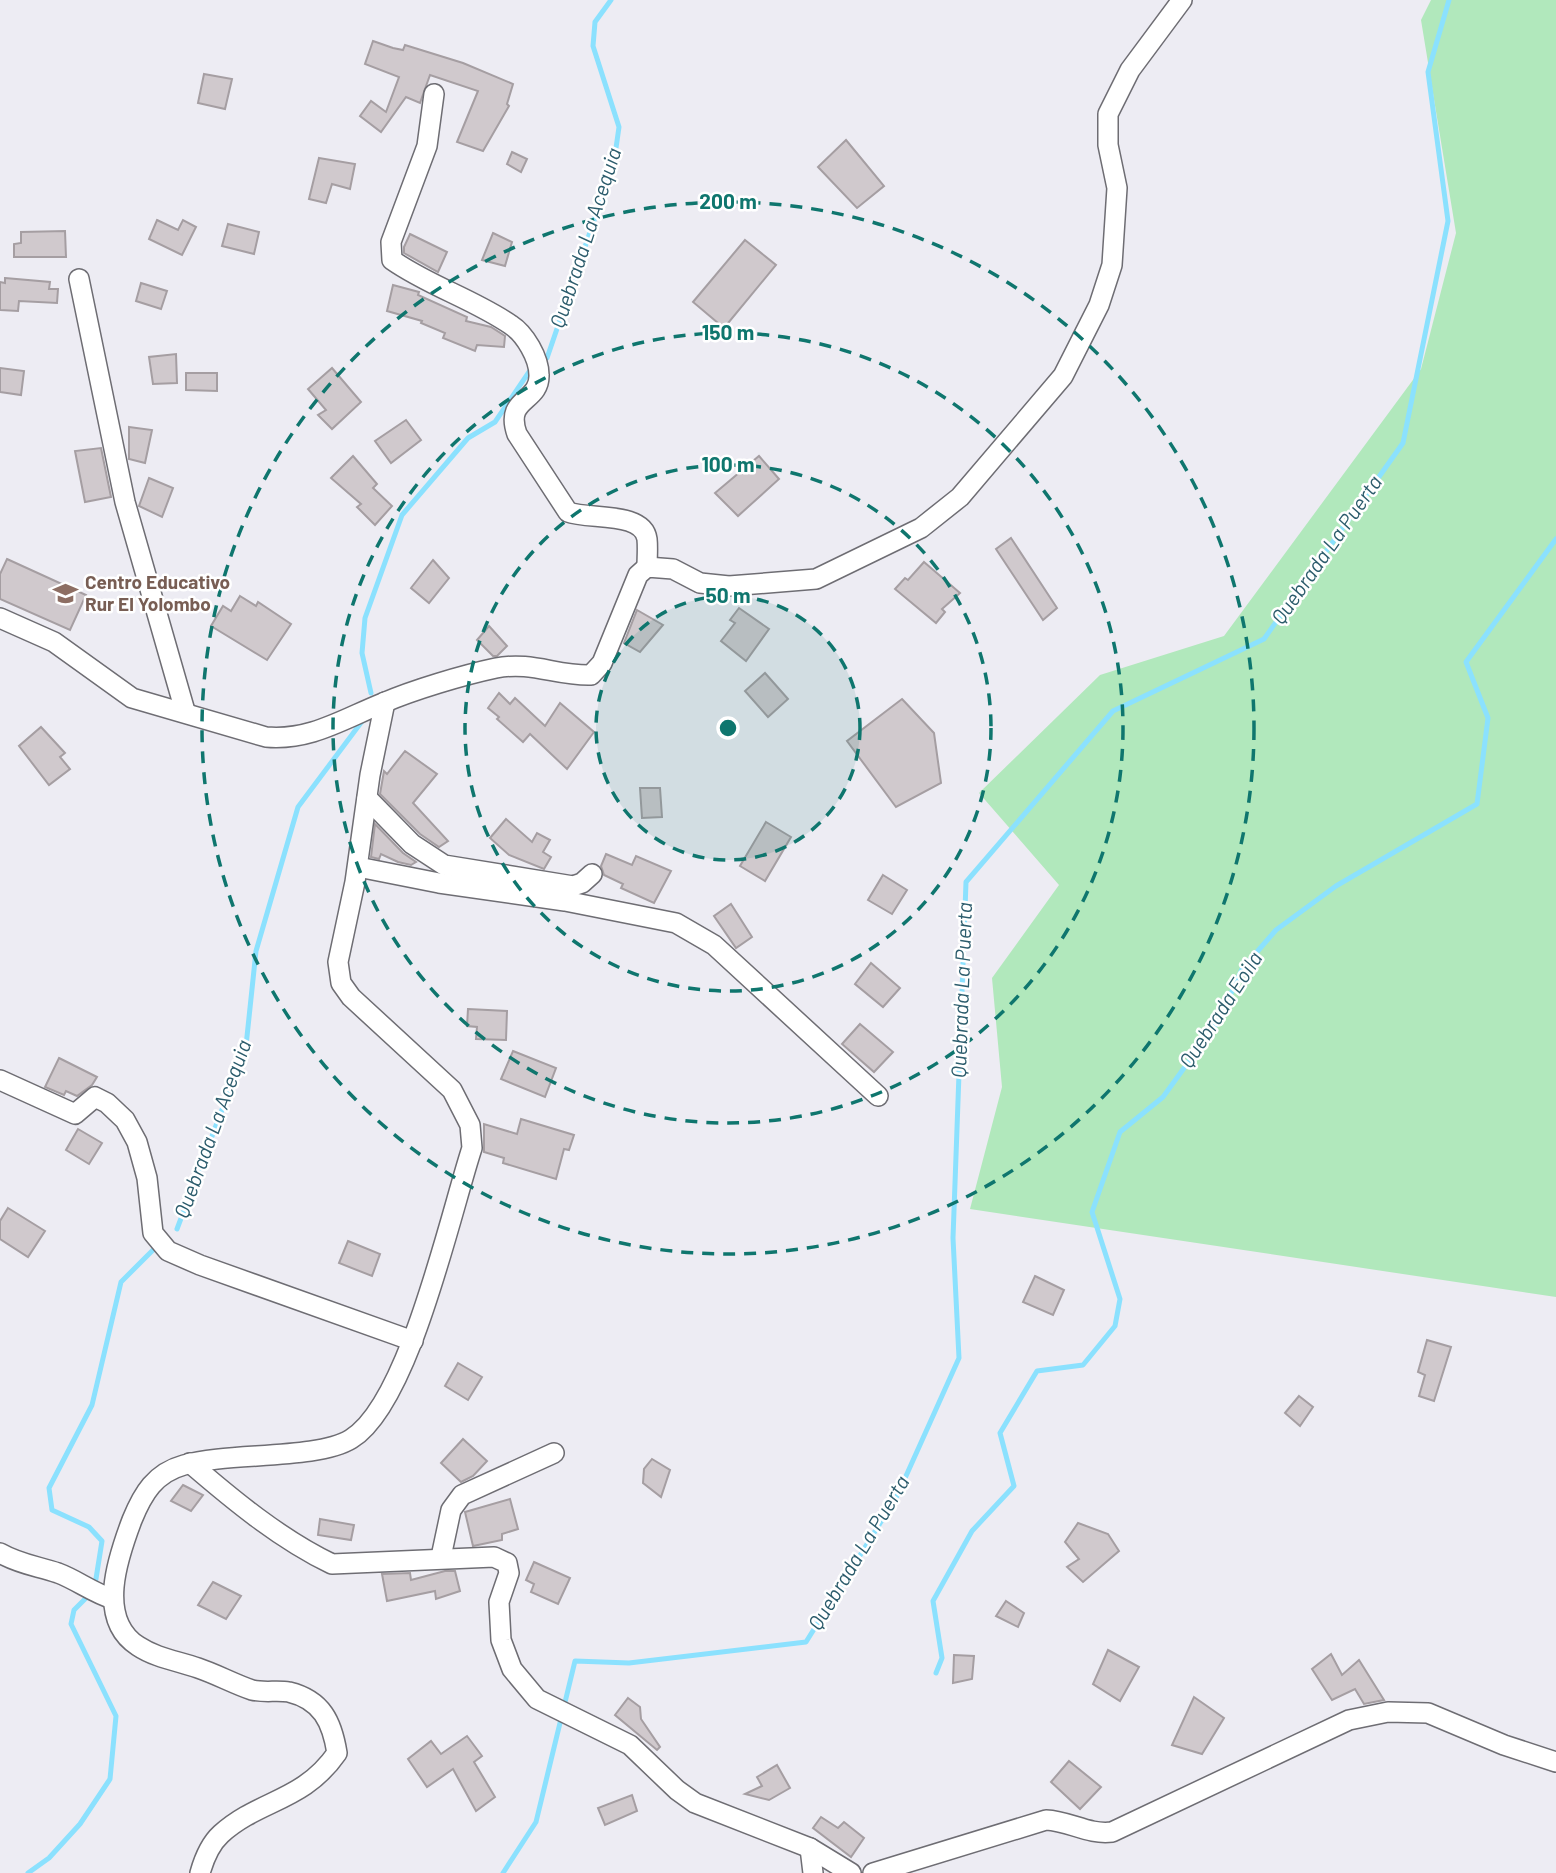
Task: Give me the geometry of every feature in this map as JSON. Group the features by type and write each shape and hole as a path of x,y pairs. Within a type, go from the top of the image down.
{"street":[{"path":"647,567 673,569 700,583 729,586 816,579 920,528 960,497 1063,376 1099,305 1112,265 1117,188 1108,145 1108,114 1130,70 1182,0"},
{"path":"0,618 54,642 132,698 159,707 185,711 266,737 289,739 317,733 385,702 496,668 532,665 568,676 591,674 602,663 638,576 647,567 647,536 640,525 624,519 578,516 568,512 517,434 512,422 515,408 537,388 540,373 527,341 512,325 414,275 392,260 391,242 427,146 434,94"},
{"path":"79,279 125,502 185,711"},
{"path":"200,1873 206,1854 220,1835 304,1788 323,1774 337,1753 333,1727 317,1703 289,1692 253,1690 137,1646 121,1629 113,1599 120,1550 138,1504 151,1484 168,1469 190,1463 320,1449 351,1439 373,1416 395,1384 413,1341 472,1148 470,1125 452,1090 351,997 341,983 338,962 358,867 367,798 385,702"},
{"path":"367,798 412,844 444,865 573,886 582,883 592,874"},
{"path":"358,867 439,883 565,901 676,923 715,946 878,1096"},
{"path":"0,1080 75,1114 95,1097 107,1103 125,1120 137,1142 147,1178 153,1233 168,1251 200,1265 413,1341"},
{"path":"440,1557 452,1510 462,1495 554,1453"},
{"path":"190,1463 249,1511 310,1553 332,1563 388,1563 440,1557 494,1557 507,1563 509,1573 499,1602 500,1640 512,1669 537,1699 630,1745 677,1790 695,1803 810,1849 851,1873"},
{"path":"0,1553 20,1564 59,1573 94,1593 113,1599"},
{"path":"873,1873 1046,1820 1060,1821 1095,1834 1112,1832 1349,1720 1388,1712 1428,1713 1504,1745 1556,1762"},
{"path":"810,1849 813,1873"}],"green space":[{"path":"1431,0 1556,0 1556,1297 970,1209 1002,1087 992,978 1059,885 979,793 1100,675 1224,636 1421,369 1456,233 1421,20"}],"building":[{"path":"373,41 403,50 405,45 463,63 513,84 507,104 509,106 483,151 457,142 478,91 430,75 420,103 406,97 381,132 360,116 371,101 386,112 399,77 365,64"},
{"path":"204,74 232,79 225,109 198,103"},
{"path":"846,140 884,186 857,208 818,167"},
{"path":"512,152 527,159 521,172 507,164"},
{"path":"319,158 355,164 350,189 332,184 326,203 309,199"},
{"path":"157,220 178,230 183,220 196,227 182,255 149,239"},
{"path":"228,224 259,232 254,254 222,246"},
{"path":"65,231 66,257 14,257 14,244 21,243 21,232"},
{"path":"493,233 512,242 505,266 482,260"},
{"path":"410,234 447,252 438,272 404,253"},
{"path":"745,240 776,265 724,328 693,302"},
{"path":"5,278 50,282 49,289 58,289 57,303 19,301 18,311 0,310 0,282 5,283"},
{"path":"141,283 167,291 161,309 136,301"},
{"path":"393,285 419,292 418,295 467,317 466,321 491,327 505,336 504,347 477,345 475,351 443,338 445,333 421,323 422,321 387,311"},
{"path":"176,354 177,383 153,384 149,357"},
{"path":"0,368 24,371 21,395 0,392"},
{"path":"332,368 361,402 332,429 318,415 326,410 308,389"},
{"path":"186,373 217,373 217,391 186,390"},
{"path":"406,420 421,440 391,463 375,441"},
{"path":"129,427 152,430 145,463 129,459"},
{"path":"101,448 111,497 85,502 75,451"},
{"path":"353,456 377,484 373,488 392,506 375,525 357,507 361,504 331,478"},
{"path":"759,456 779,479 738,516 715,493"},
{"path":"149,478 173,488 162,517 139,506"},
{"path":"1011,538 1057,608 1043,620 996,549"},
{"path":"7,559 86,595 70,630 0,599 0,574"},
{"path":"433,560 449,578 429,603 411,588"},
{"path":"924,562 960,593 942,609 945,612 936,623 895,589 905,578 908,580"},
{"path":"240,596 256,606 258,602 291,624 267,660 211,626 223,606 231,611"},
{"path":"739,608 769,629 746,661 721,641 735,623 730,620"},
{"path":"637,610 663,625 640,652 624,643"},
{"path":"489,626 507,646 497,656 493,656 477,640"},
{"path":"765,673 788,699 768,717 745,691"},
{"path":"499,693 510,704 515,698 545,726 560,703 594,732 567,769 530,734 523,742 497,719 499,717 488,708"},
{"path":"902,699 934,733 941,783 896,807 847,741"},
{"path":"41,727 65,753 60,757 70,769 49,785 19,746"},
{"path":"405,751 437,774 413,803 448,841 439,847 420,834 380,794 384,771 387,774"},
{"path":"640,788 660,788 662,817 642,818"},
{"path":"506,819 532,842 537,833 550,840 543,852 551,857 544,869 509,855 490,838"},
{"path":"766,822 791,837 765,881 740,866"},
{"path":"375,824 403,853 416,862 411,865 381,854 379,859 371,857"},
{"path":"606,854 632,865 636,856 671,871 654,903 621,888 623,884 604,875 601,866"},
{"path":"883,875 907,890 892,914 868,900"},
{"path":"731,904 752,937 736,948 714,916"},
{"path":"871,963 900,988 883,1007 855,984"},
{"path":"468,1009 507,1011 506,1040 476,1039 477,1027 467,1026"},
{"path":"860,1024 893,1052 874,1072 842,1044"},
{"path":"513,1051 556,1068 545,1097 501,1079"},
{"path":"59,1058 97,1077 92,1085 77,1096 66,1091 64,1095 45,1087"},
{"path":"521,1119 574,1135 569,1150 564,1149 556,1179 503,1163 504,1158 484,1152 484,1124 517,1134"},
{"path":"78,1129 102,1143 89,1164 66,1150"},
{"path":"8,1208 45,1231 28,1257 0,1239 0,1221"},
{"path":"348,1241 380,1254 372,1276 339,1263"},
{"path":"1035,1276 1064,1290 1053,1315 1023,1302"},
{"path":"1427,1340 1451,1347 1434,1401 1419,1396 1425,1375 1418,1372"},
{"path":"458,1363 482,1377 468,1400 445,1386"},
{"path":"1299,1396 1313,1407 1300,1426 1285,1413"},
{"path":"463,1439 487,1461 473,1476 461,1482 441,1463"},
{"path":"652,1459 670,1470 661,1497 643,1483 644,1469"},
{"path":"183,1485 203,1495 191,1511 171,1501"},
{"path":"510,1499 518,1529 502,1534 502,1540 473,1546 465,1512"},
{"path":"320,1519 354,1525 351,1540 318,1535"},
{"path":"1078,1523 1108,1534 1119,1551 1083,1582 1067,1567 1079,1559 1065,1542"},
{"path":"534,1562 570,1578 558,1604 531,1592 534,1584 526,1580"},
{"path":"455,1571 460,1591 436,1599 435,1591 387,1601 382,1574 410,1573 411,1580"},
{"path":"213,1582 241,1596 226,1619 198,1605"},
{"path":"1006,1601 1024,1613 1018,1627 996,1616"},
{"path":"1108,1650 1139,1667 1120,1701 1093,1684"},
{"path":"1331,1654 1342,1675 1359,1660 1384,1700 1364,1704 1355,1689 1332,1700 1312,1669"},
{"path":"954,1655 974,1656 972,1679 953,1683"},
{"path":"1194,1697 1224,1718 1202,1754 1172,1745"},
{"path":"628,1698 640,1707 641,1719 660,1747 657,1750 615,1715"},
{"path":"467,1736 482,1756 474,1762 495,1797 476,1811 453,1769 427,1787 408,1759 431,1741 441,1754"},
{"path":"1069,1761 1101,1787 1080,1809 1051,1782"},
{"path":"777,1765 790,1788 769,1800 745,1794 762,1786 757,1777"},
{"path":"632,1795 637,1811 605,1825 598,1808"},
{"path":"821,1817 838,1828 844,1822 864,1838 851,1857 813,1828"}],"waterway":[{"name":"Quebrada La Acequia","path":"547,358 614,162 619,127 593,46 595,22 611,0"},
{"name":"Quebrada La Puerta","path":"503,1873 536,1822 575,1661 629,1663 806,1642 897,1496 959,1358 953,1238 966,882 1113,711 1264,639 1403,443 1448,221 1428,72 1449,0"},
{"name":"Quebrada La Acequia","path":"371,693 362,653 365,618 402,515 468,438 495,422 531,369"},
{"name":"Quebrada Eoila","path":"936,1673 942,1658 933,1601 972,1531 1014,1486 1000,1433 1037,1371 1083,1365 1115,1326 1120,1299 1092,1212 1120,1132 1163,1097 1219,1020 1242,969 1276,930 1336,886 1477,804 1488,718 1466,662 1556,539"},
{"name":"Quebrada La Acequia","path":"177,1229 246,1046 256,951 298,807 363,720"},
{"name":"Quebrada La Acequia","path":"95,1585 102,1541 89,1527 52,1510 49,1488 92,1405 121,1282 159,1244"},
{"name":"Quebrada La Acequia","path":"28,1873 49,1858 80,1824 110,1779 116,1716 71,1624 74,1610 91,1593"}],"place":[{"name":"Centro Educativo Rur El Yolombo","path":"65,593"}]}
